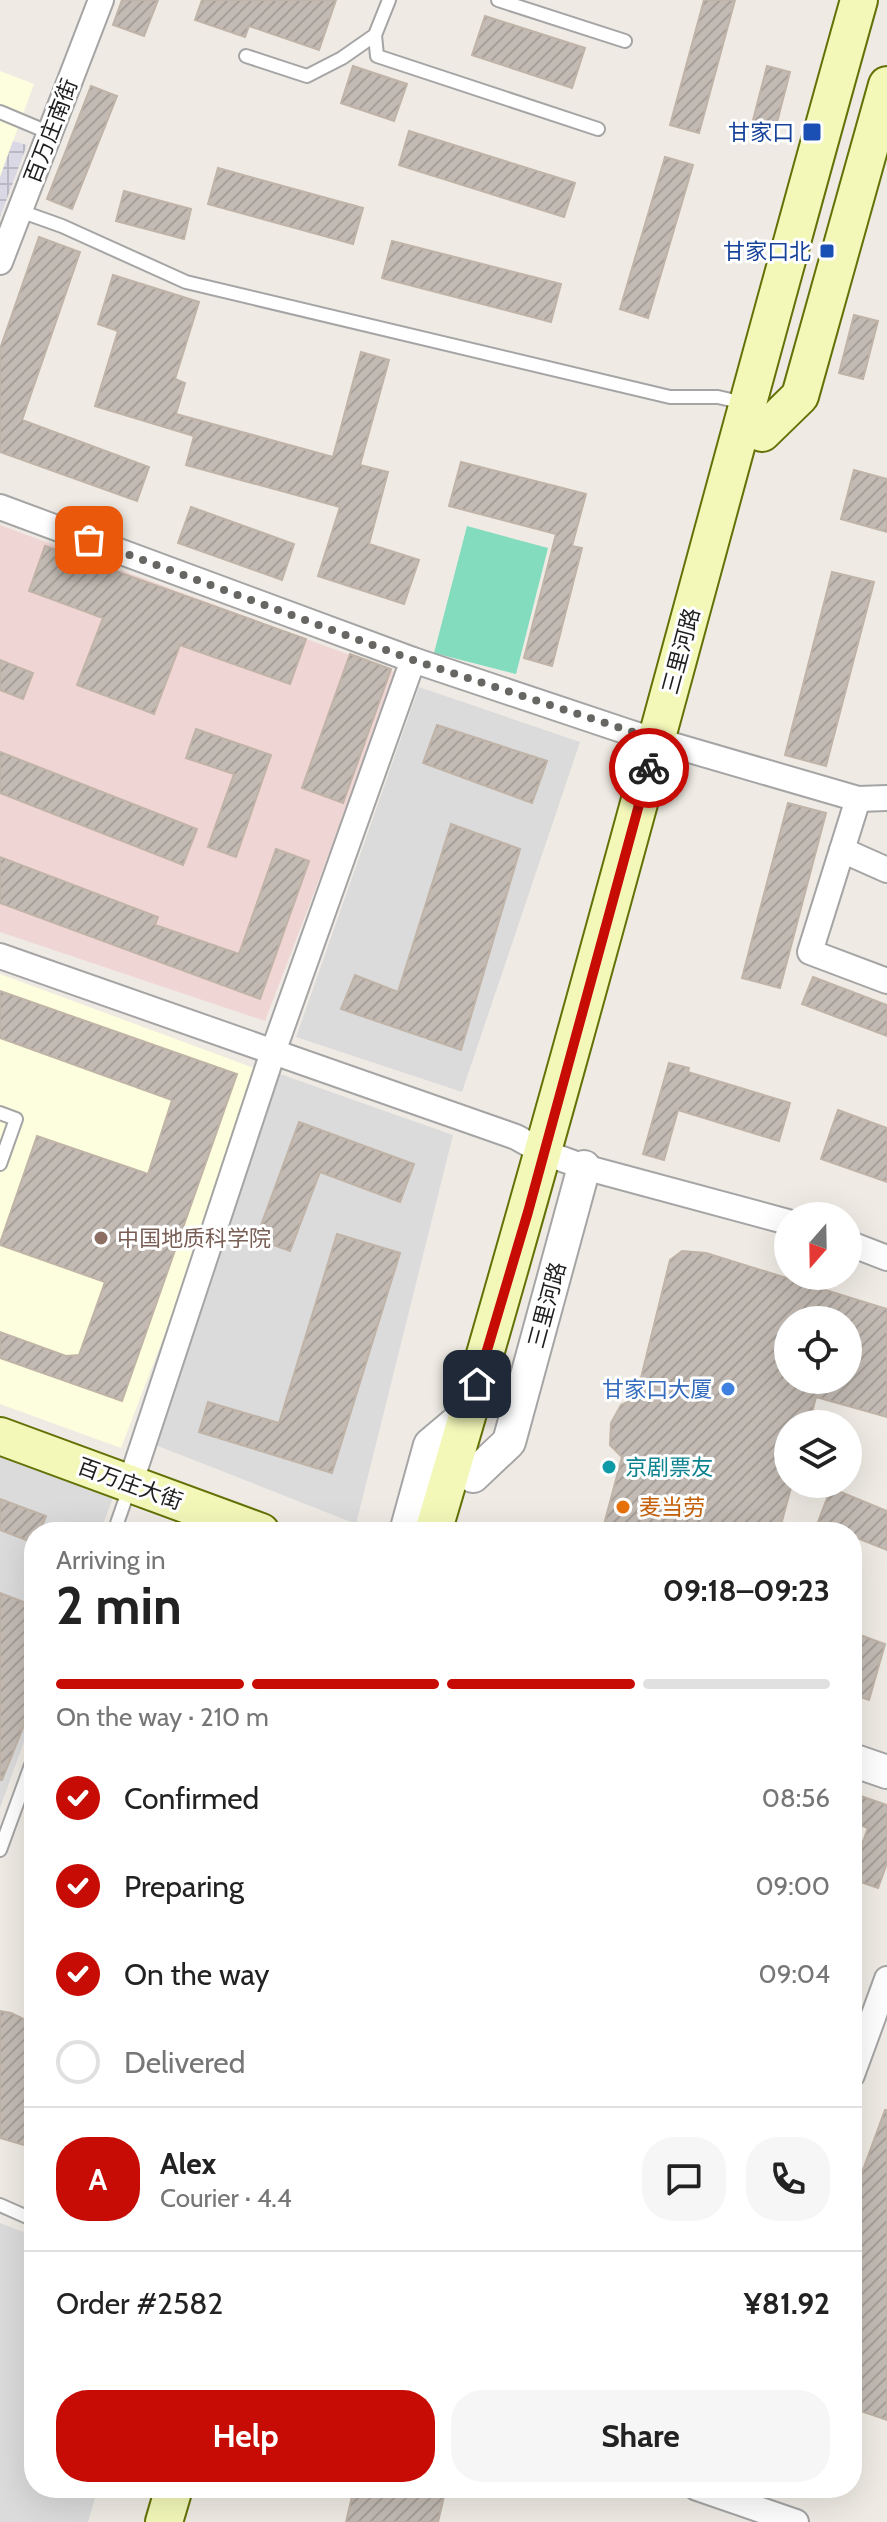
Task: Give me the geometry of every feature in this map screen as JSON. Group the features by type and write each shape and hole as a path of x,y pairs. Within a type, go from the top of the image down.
{"main road":[{"name":"三里河路","path":"460,1522 562,1159 668,743 755,419 859,0"},
{"name":"三里河路","path":"755,419 880,0"},
{"path":"755,419 800,396 887,85"},
{"name":"三里河路","path":"436,1522 468,1413 562,1159"},
{"name":"百万庄大街","path":"0,1436 234,1522"},
{"path":"164,2522 171,2498"},
{"path":"189,2522 195,2498"}],"street":[{"name":"百万庄南街","path":"0,262 101,0"},
{"path":"0,507 413,660 668,743 858,799 887,798"},
{"path":"130,1484 273,1052 413,660"},
{"path":"858,799 810,952 887,981"},
{"path":"842,850 887,870"},
{"path":"0,956 516,1137 562,1159 774,1218"},
{"path":"862,1248 887,1258"},
{"path":"409,1522 430,1445 468,1413"},
{"path":"862,1763 887,1772"},
{"path":"862,2048 887,1979"},
{"path":"728,2498 796,2522"}],"lane":[{"path":"389,0 375,35 377,56 598,129"},
{"path":"498,0 625,41"},
{"path":"246,56 307,76 342,58 375,35"},
{"path":"0,112 50,133"},
{"path":"20,211 62,226 186,282 670,397 718,397 755,419"},
{"path":"0,1113 16,1119 0,1164"},
{"path":"117,1522 130,1484"},
{"path":"0,1850 3,1832 24,1781"},
{"path":"0,2205 24,2216"}],"shaded area":[{"path":"0,71 34,84 0,177"},
{"path":"13,141 27,145 0,217 0,177"},
{"path":"0,525 398,673 265,1021 0,932"},
{"path":"419,687 580,742 462,1092 296,1037"},
{"name":"中国地质科学院","path":"0,974 265,1072 121,1448 0,1404"},
{"path":"280,1074 453,1135 356,1522 153,1444"},
{"path":"0,1453 114,1495 104,1522 24,1522 24,1742 0,1808"},
{"path":"0,2223 24,2232 24,2498 95,2498 88,2522 0,2522"}],"green space":[{"path":"467,526 548,548 516,674 434,653"}],"building":[{"path":"122,0 158,0 144,36 113,25"},
{"path":"202,0 336,0 319,50 249,26 245,37 195,20"},
{"path":"704,0 735,0 699,133 670,125"},
{"path":"485,16 585,48 572,88 472,55"},
{"path":"353,66 407,84 394,121 341,103"},
{"path":"767,66 790,72 775,130 752,124"},
{"path":"91,86 117,96 72,209 47,199"},
{"path":"409,131 575,183 564,217 399,165"},
{"path":"665,157 693,165 648,318 620,309"},
{"path":"218,168 363,208 353,244 208,204"},
{"path":"124,191 191,209 184,239 116,221"},
{"path":"39,237 80,252 22,420 149,467 137,501 0,452 0,349"},
{"path":"392,241 561,284 551,322 382,278"},
{"path":"113,275 199,302 175,379 185,383 176,414 333,457 361,352 389,360 360,465 388,472 369,544 419,560 404,604 318,576 340,507 186,465 194,436 95,406 118,331 98,324"},
{"path":"854,315 878,321 863,379 839,373"},
{"path":"461,462 586,494 572,546 582,548 552,666 524,658 556,534 449,506"},
{"path":"854,470 887,479 887,532 841,519"},
{"path":"191,507 294,544 282,580 178,543"},
{"path":"45,546 306,639 290,684 180,645 154,714 77,685 103,618 29,591"},
{"path":"832,572 874,582 826,766 785,755"},
{"path":"350,654 391,669 343,803 302,788"},
{"path":"0,660 33,673 23,699 0,690"},
{"path":"437,725 547,761 532,803 423,763"},
{"path":"196,729 271,755 236,857 208,847 234,774 186,758"},
{"path":"0,752 197,829 183,865 0,793"},
{"path":"788,803 826,813 780,988 742,978"},
{"path":"451,824 520,849 461,1050 341,1009 355,975 398,992"},
{"path":"276,849 309,861 260,999 0,903 0,857 158,917 155,925 239,954"},
{"path":"813,977 887,1005 887,1036 802,1004"},
{"path":"0,991 237,1074 122,1401 0,1358 0,1332 66,1356 79,1355 105,1282 0,1243 37,1136 148,1174 172,1100 0,1038"},
{"path":"669,1063 689,1068 688,1072 790,1103 779,1141 678,1110 664,1160 643,1154"},
{"path":"838,1110 887,1128 887,1182 821,1159"},
{"path":"299,1122 414,1164 400,1202 320,1172 290,1251 256,1239"},
{"path":"337,1234 400,1253 332,1473 199,1432 208,1402 279,1423"},
{"name":"甘家口大厦","path":"682,1251 706,1253 774,1274 774,1290 826,1290 887,1309 887,1417 816,1397 813,1410 774,1410 774,1498 788,1498 782,1522 605,1522 622,1457 610,1445 611,1423 621,1405 636,1398 670,1260"},
{"path":"827,1498 855,1498 887,1511 887,1550 862,1540 862,1522 818,1522"},
{"path":"0,1499 46,1516 44,1522 24,1522 24,1539 0,1530"},
{"path":"0,1593 24,1602 24,1725 0,1780"},
{"path":"862,1636 885,1644 869,1700 862,1698"},
{"path":"862,1796 887,1805 887,1863 878,1888 862,1882 862,1844 868,1828 862,1826"},
{"path":"0,2011 24,2019 24,2145 0,2138"},
{"path":"887,2110 887,2420 862,2411 862,2173"},
{"path":"352,2498 444,2498 438,2522 346,2522"}],"way so far":[{"path":"89,540 413,660 657,740 649,768"}],"place":[{"name":"甘家口","path":"812,132"},
{"name":"甘家口北","path":"827,251"},
{"name":"中国地质科学院","path":"101,1238"},
{"name":"甘家口大厦","path":"728,1389"},
{"name":"京剧票友","path":"609,1467"},
{"name":"麦当劳","path":"623,1507"}],"route":[{"path":"477,1384 528,1212 649,768"}]}
